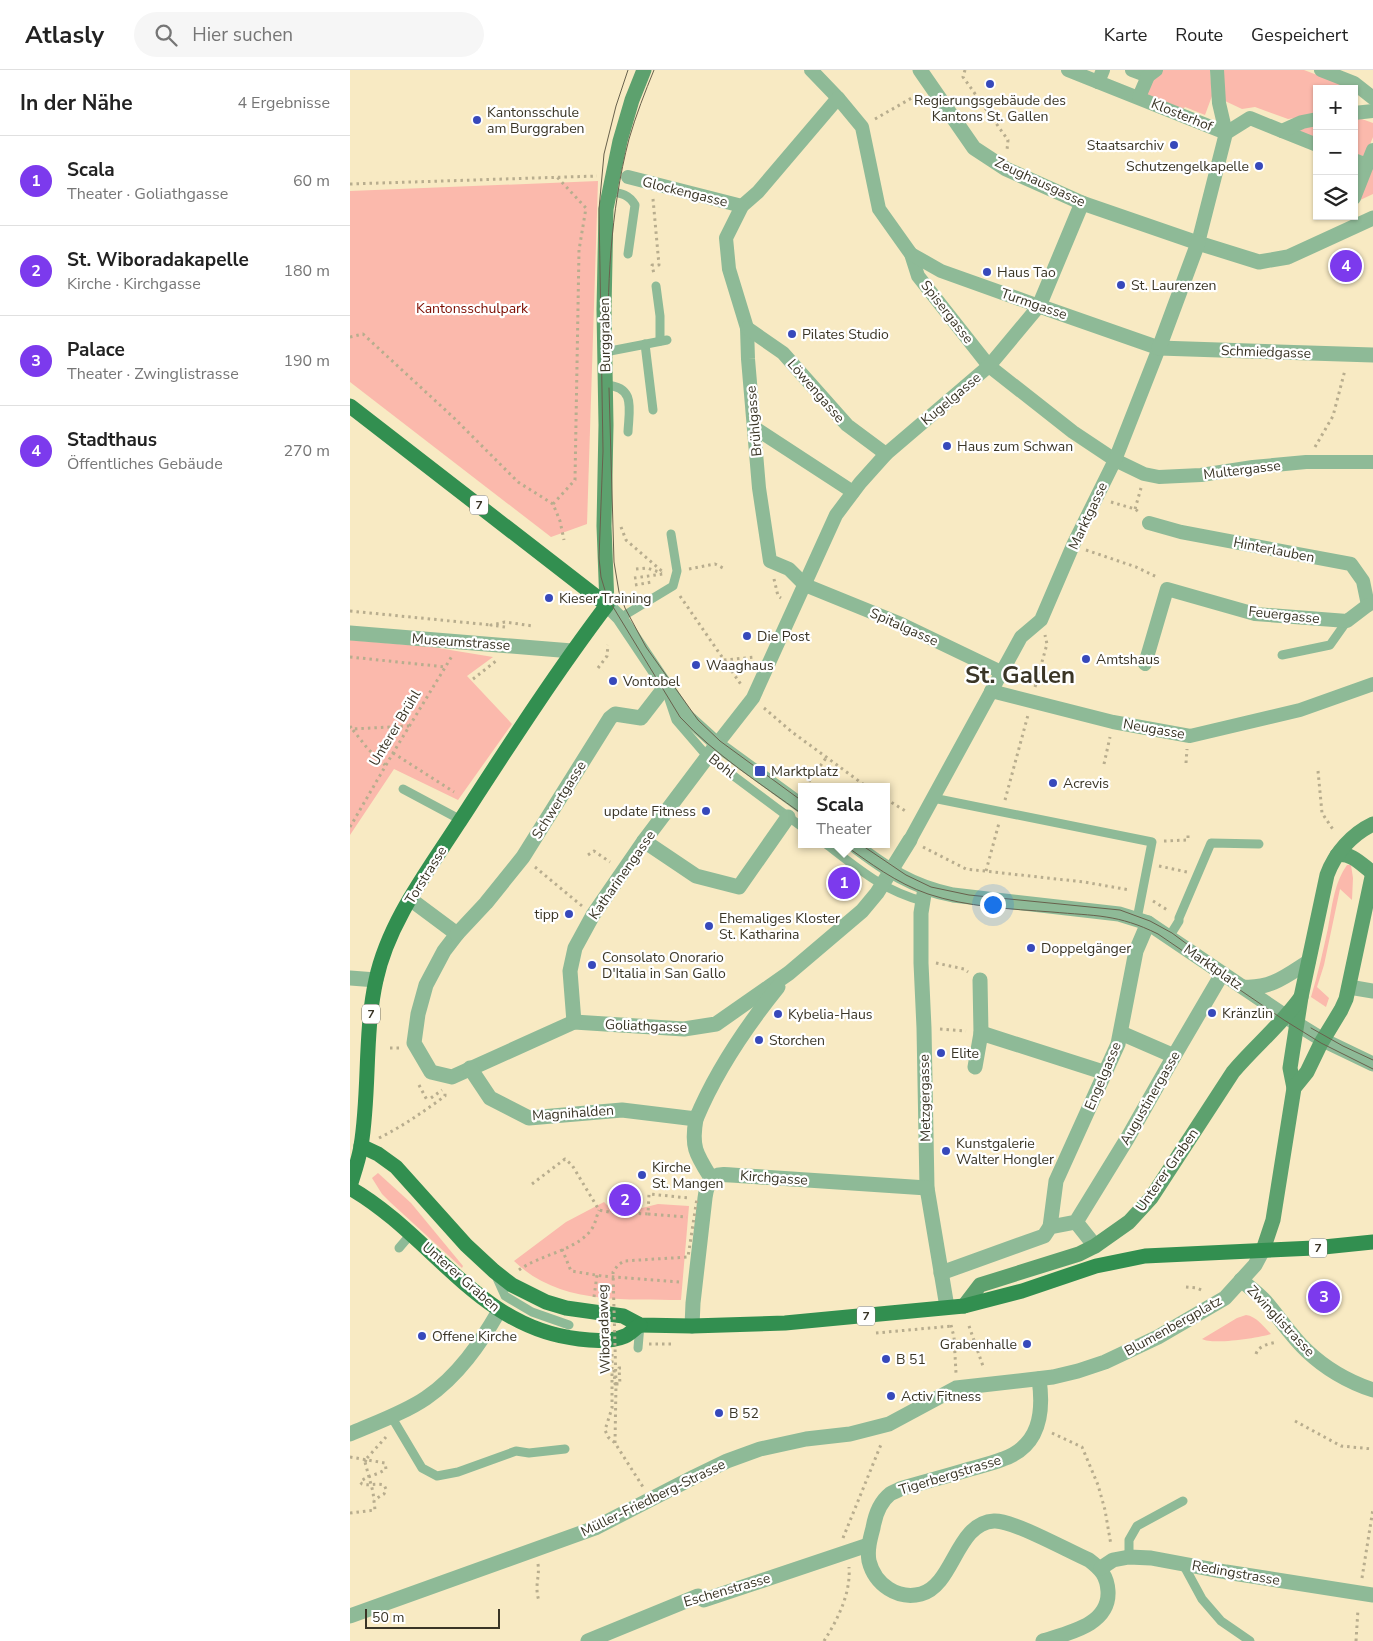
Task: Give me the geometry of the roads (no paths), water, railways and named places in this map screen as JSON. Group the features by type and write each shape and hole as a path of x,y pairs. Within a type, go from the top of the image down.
{"main road":[{"name":"Burggraben","path":"607,605 604,534 606,425 605,225 609,191 620,141 632,100 644,70"},
{"name":"7","path":"350,406 607,605"},
{"name":"Torstrasse","path":"350,1187 371,1014 376,980 383,954 410,899 572,651 607,605"},
{"path":"1308,962 1327,875 1337,855 1358,833 1373,824"},
{"path":"1337,855 1350,856 1372,879"},
{"name":"Blumenbergplatz","path":"1263,1250 1273,1220 1294,1088 1307,1072 1341,1010 1349,986 1372,879"},
{"name":"Unterer Graben","path":"964,1306 980,1285 1079,1254 1095,1246 1129,1222 1151,1198 1233,1072 1247,1056 1291,1021 1301,997 1308,962"},
{"path":"1291,1021 1290,1068 1294,1088"},
{"name":"Unterer Graben","path":"356,1145 378,1154 396,1167 460,1238 494,1271 512,1285 546,1302 566,1308 623,1316 640,1324 692,1326 785,1323 964,1306 1022,1291 1096,1266 1123,1260 1172,1254 1263,1250"},
{"name":"Unterer Graben","path":"350,1187 370,1200 411,1234 460,1279 499,1311 532,1328 560,1336 588,1340 607,1340 626,1336 640,1324"},
{"name":"7","path":"1263,1250 1314,1248 1373,1242"}],"street":[{"name":"Spisergasse","path":"811,70 862,127 879,209 911,254 918,276 989,366 1073,432 1114,460"},
{"name":"Zeughausgasse","path":"920,70 974,148 1006,168 1082,202 1198,243 1259,262 1288,257 1353,221 1373,218"},
{"name":"Klosterhof","path":"1068,70 1100,76 1139,98 1226,133"},
{"name":"Klosterhof","path":"1132,70 1152,73 1139,98"},
{"path":"1217,70 1219,103 1226,133 1250,118 1313,143"},
{"path":"1321,70 1354,83 1373,98"},
{"name":"Brühlgasse","path":"805,584 789,569 770,561 759,488 747,328 729,269 726,238 742,206 758,192 838,98"},
{"path":"1358,113 1373,111"},
{"path":"1282,131 1302,122 1313,121"},
{"name":"Marktgasse","path":"892,871 1021,637 1041,620 1074,543 1114,460 1159,348 1198,243 1226,133"},
{"path":"1358,178 1361,163 1373,150"},
{"name":"Glockengasse","path":"628,178 742,206"},
{"name":"Kugelgasse","path":"805,584 836,515 853,492 886,454 989,366 1039,306 1082,202"},
{"name":"Turmgasse","path":"911,254 941,271 1159,348"},
{"name":"Löwengasse","path":"747,328 783,353 847,425 886,454"},
{"name":"Schmiedgasse","path":"1159,348 1373,355"},
{"path":"755,428 853,492"},
{"name":"Multergasse","path":"1114,460 1144,474 1159,477 1202,475 1253,467 1306,462 1373,462"},
{"name":"Hinterlauben","path":"1149,523 1181,532 1351,564 1364,581 1371,605"},
{"path":"717,744 753,698 805,584"},
{"name":"Spitalgasse","path":"805,584 901,624 1001,672"},
{"name":"Feuergasse","path":"1145,664 1167,589 1255,614 1347,621"},
{"name":"Bohl","path":"607,605 620,618 685,715 717,744 798,803"},
{"path":"1347,621 1371,605"},
{"name":"Museumstrasse","path":"350,633 572,651"},
{"name":"Neugasse","path":"991,690 1113,722 1190,736 1300,710 1373,684"},
{"name":"Schwertgasse","path":"470,1068 448,1083 431,1072 414,1044 418,1014 426,985 444,951 523,857 610,718 615,714 641,718 666,687"},
{"name":"Katharinengasse","path":"574,1022 570,970 575,948 593,915 644,841 717,744"},
{"path":"644,841 696,876 739,887 788,817"},
{"path":"859,848 892,871"},
{"name":"Goliathgasse","path":"470,1068 574,1022 684,1029 716,1024 789,973 862,910 892,871"},
{"name":"Marktplatz","path":"892,871 927,894 953,895 1119,914 1142,921 1170,937 1291,1021 1323,1040 1373,1064"},
{"name":"Metzgergasse","path":"927,894 921,913 927,1188 947,1307"},
{"path":"410,899 457,934"},
{"name":"Engelgasse","path":"1050,1227 1056,1181 1118,1044 1142,921"},
{"path":"1243,988 1260,986 1281,980 1308,962"},
{"path":"692,1326 701,1198 706,1184 711,1178 695,1150 692,1137 696,1119 712,1083 748,1025 789,973"},
{"name":"Augustinergasse","path":"1076,1222 1128,1139 1222,974"},
{"path":"350,978 376,980"},
{"path":"974,1067 974,1032 980,980"},
{"path":"1349,986 1373,991"},
{"path":"974,1032 1106,1073"},
{"path":"1121,1033 1174,1056"},
{"name":"Magnihalden","path":"470,1068 490,1098 529,1118 622,1110 696,1119"},
{"name":"Kirchgasse","path":"711,1178 718,1175 746,1176 927,1188"},
{"path":"941,1273 1044,1236 1050,1227 1076,1222 1095,1246"},
{"name":"Blumenbergplatz","path":"956,1388 1039,1379 1078,1372 1158,1338 1225,1298 1254,1265 1263,1250"},
{"name":"Zwinglistrasse","path":"1242,1280 1264,1300 1307,1352 1345,1378 1373,1390"},
{"path":"350,1434 391,1424 425,1399 461,1368 499,1311"},
{"name":"Tigerbergstrasse","path":"1039,1379 1042,1398 1041,1415 1037,1428 1024,1446 1004,1459 890,1494 881,1505 874,1520 868,1545 869,1561 880,1583 890,1590 900,1594 921,1594 931,1590 938,1583 966,1538 976,1528 987,1522 995,1521 1006,1522 1089,1560 1100,1568"},
{"name":"Müller-Friedberg-Strasse","path":"350,1616 595,1528 694,1477 743,1455 760,1449 806,1439 850,1434 889,1424 956,1388"},
{"name":"Eschenstrasse","path":"588,1641 698,1596 704,1600 868,1545"},
{"name":"Redingstrasse","path":"1100,1568 1113,1560 1129,1557 1151,1558 1366,1598"},
{"path":"1043,1641 1078,1630 1096,1620 1104,1610 1108,1597 1107,1582 1100,1568"}],"lane":[{"path":"609,191 625,194 635,205 628,254"},
{"path":"605,352 664,340 656,286"},
{"path":"645,344 653,410"},
{"path":"606,385 622,388 626,394 630,404 628,432"},
{"path":"620,618 673,586 677,571 671,534"},
{"path":"1282,654 1330,645 1347,621"},
{"name":"Bohl","path":"666,687 676,720 707,756 798,824"},
{"path":"404,790 461,820"},
{"path":"933,798 1152,842 1142,894 1142,921"},
{"path":"1170,937 1180,921 1179,918 1211,843 1259,844"},
{"path":"831,848 882,885 908,898 927,894"},
{"path":"399,1248 411,1234"},
{"path":"494,1271 505,1296 532,1312 569,1324"},
{"path":"638,1348 640,1324"},
{"path":"391,1424 422,1468 437,1476 458,1472 516,1451 528,1453 565,1449"},
{"path":"1129,1557 1129,1540 1137,1526 1182,1501"},
{"path":"1183,1564 1202,1599 1220,1621 1250,1641"}],"tram line":[{"path":"628,70 616,106 604,154 599,209 603,451 599,558 601,577 607,597 680,717 723,756 798,811"},
{"path":"608,363 609,278 618,194 629,139 654,70"},
{"path":"609,388 614,562 619,592 625,608 646,647 698,720 720,741 798,798"},
{"path":"849,848 894,878 928,894 958,902 989,907 1106,917 1144,927 1158,934 1321,1043 1373,1069"},
{"path":"866,848 906,875 931,887 969,895 1120,910 1150,921 1172,933 1199,953"},
{"path":"1311,1028 1373,1060"}],"place":[{"name":"Regierungsgebäude des Kantons St. Gallen","path":"990,84"},
{"name":"Kantonsschule am Burggraben","path":"477,120"},
{"name":"Staatsarchiv","path":"1174,145"},
{"name":"Schutzengelkapelle","path":"1259,166"},
{"name":"Stadthaus","path":"1346,266"},
{"name":"Haus Tao","path":"987,272"},
{"name":"St. Laurenzen","path":"1121,285"},
{"name":"Pilates Studio","path":"792,334"},
{"name":"Haus zum Schwan","path":"947,446"},
{"name":"Kieser Training","path":"549,598"},
{"name":"Die Post","path":"747,636"},
{"name":"Amtshaus","path":"1086,659"},
{"name":"Waaghaus","path":"696,665"},
{"name":"Vontobel","path":"613,681"},
{"name":"Marktplatz","path":"760,771"},
{"name":"Acrevis","path":"1053,783"},
{"name":"update Fitness","path":"706,811"},
{"name":"Scala","path":"844,883"},
{"name":"tipp","path":"569,914"},
{"name":"Ehemaliges Kloster St. Katharina","path":"709,926"},
{"name":"Doppelgänger","path":"1031,948"},
{"name":"Consolato Onorario D'Italia in San Gallo","path":"592,965"},
{"name":"Kränzlin","path":"1212,1013"},
{"name":"Kybelia-Haus","path":"778,1014"},
{"name":"Storchen","path":"759,1040"},
{"name":"Elite","path":"941,1053"},
{"name":"Kunstgalerie Walter Hongler","path":"946,1151"},
{"name":"Kirche St. Mangen","path":"642,1175"},
{"name":"St. Wiboradakapelle","path":"625,1200"},
{"name":"Palace","path":"1324,1297"},
{"name":"Offene Kirche","path":"422,1336"},
{"name":"Grabenhalle","path":"1027,1344"},
{"name":"B 51","path":"886,1359"},
{"name":"Activ Fitness","path":"891,1396"},
{"name":"B 52","path":"719,1413"}],"district":[{"name":"St. Gallen","path":"1020,675"}],"park label":[{"name":"Kantonsschulpark","path":"472,308"}]}
